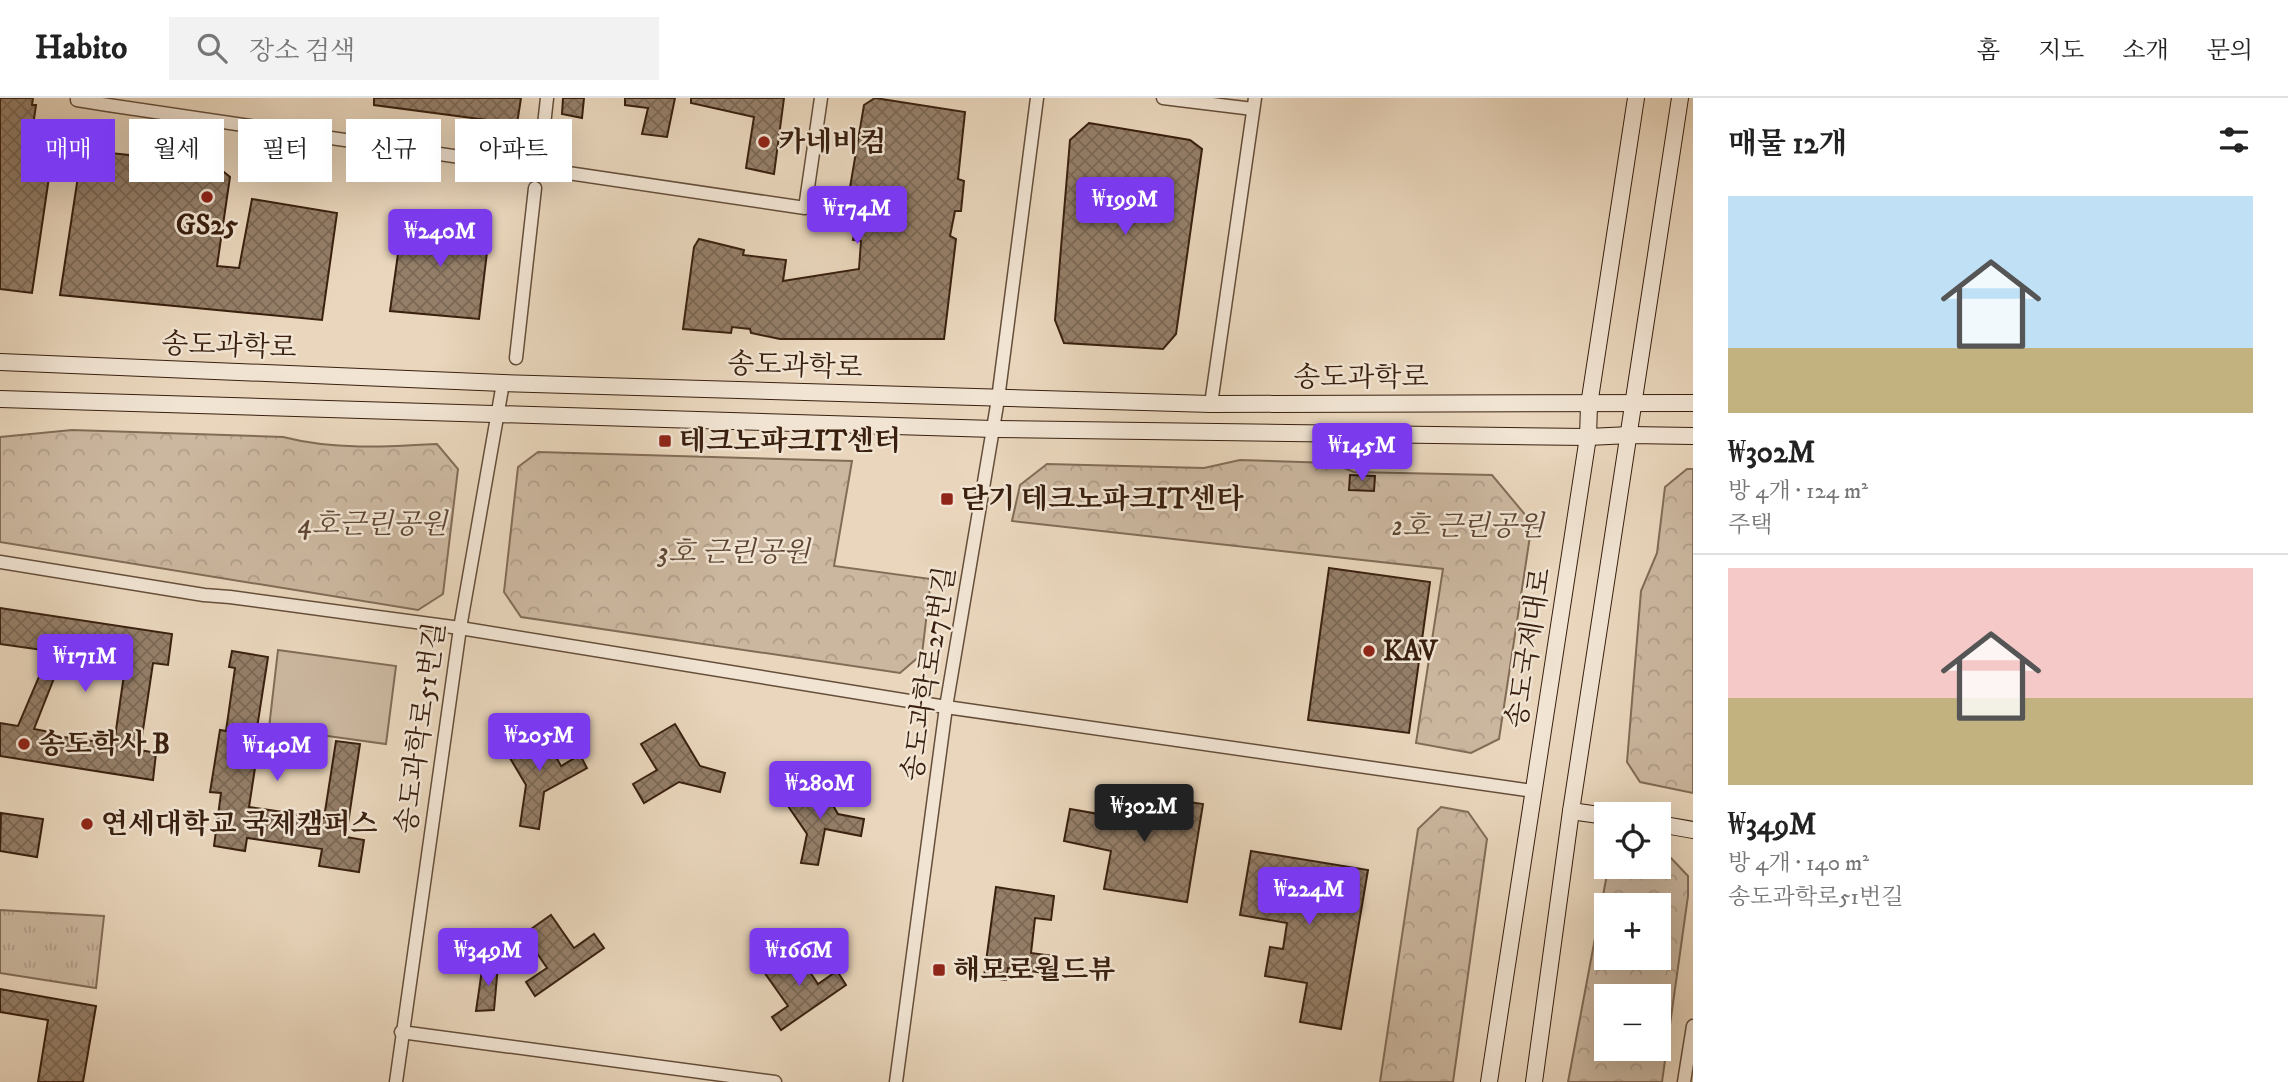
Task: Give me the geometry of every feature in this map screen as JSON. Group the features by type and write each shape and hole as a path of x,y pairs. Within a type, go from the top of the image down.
{"main road":[{"name":"송도국제대로","path":"1489,1082 1588,437 1590,405 1636,98"},
{"path":"1534,1082 1571,811 1680,98"},
{"name":"송도과학로","path":"0,362 503,383 998,399 1212,404 1693,403"},
{"name":"송도과학로","path":"0,399 994,429 1693,436"},
{"path":"1571,811 1594,814"},
{"path":"1671,826 1693,830"}],"street":[{"path":"77,98 805,208 821,98"},
{"path":"545,119 547,98"},
{"name":"송도과학로27번길","path":"896,1082 946,707 994,429 1037,98"},
{"path":"1163,98 1254,104 1212,404"},
{"path":"516,358 535,188"},
{"name":"송도과학로51번길","path":"396,1082 460,628 503,383"},
{"path":"0,562 204,595 460,628 946,707 1534,791"},
{"path":"1684,1082 1693,1026"},
{"path":"401,1032 775,1082"}],"green space":[{"name":"4호근린공원","path":"72,430 283,437 321,444 360,446 437,444 458,469 443,594 418,610 0,542 0,437"},
{"name":"3호 근린공원","path":"538,452 852,461 834,566 931,579 922,654 900,673 521,617 504,592 518,467"},
{"name":"2호 근린공원","path":"1240,460 1331,463 1354,472 1492,475 1532,523 1499,739 1471,753 1416,743 1443,569 1012,521 1020,485 1047,464 1204,468"},
{"path":"1687,469 1693,469 1693,793 1640,782 1627,762 1641,591 1657,553 1665,487"},
{"path":"278,650 396,666 386,744 269,728"},
{"path":"1441,807 1468,812 1487,839 1453,1082 1380,1082 1418,829"},
{"path":"1671,858 1688,876 1688,896 1671,1018 1671,984 1594,984 1594,1061 1665,1061 1662,1082 1568,1082 1594,944 1594,970 1671,970 1671,893 1603,893 1606,879 1671,879"},
{"path":"0,910 104,916 96,988 0,973"}],"building":[{"path":"0,98 33,98 32,105 36,105 34,119 21,119 21,182 48,182 32,293 0,289"},
{"path":"374,98 521,98 518,119 479,119 374,105"},
{"path":"563,98 584,98 582,118 562,114"},
{"path":"625,98 675,98 667,137 642,134 648,108 625,105"},
{"name":"카네비컴","path":"691,98 784,98 774,174 746,168 754,117 691,103"},
{"path":"875,98 965,112 958,179 964,181 961,211 955,211 950,236 956,239 944,339 780,339 751,333 750,329 732,327 731,333 683,329 694,247 699,239 744,250 743,255 786,260 783,281 859,269 861,241 853,240 858,206 847,205 864,105"},
{"path":"1089,123 1190,140 1202,149 1176,334 1163,349 1064,343 1055,320 1070,140"},
{"path":"115,154 129,155 129,182 224,182 224,172 230,177 217,266 239,268 252,199 337,213 322,320 60,295 77,182 115,182"},
{"path":"403,218 490,227 479,319 390,311"},
{"path":"1350,475 1375,476 1374,491 1349,490"},
{"name":"KAV","path":"1329,568 1430,582 1409,733 1308,720"},
{"path":"0,608 172,634 168,665 153,663 140,750 156,753 153,780 0,756 0,723 18,726 50,651 0,644","holes":["64,653 126,661 114,744 49,735 50,732 34,729"]},
{"path":"232,651 268,657 257,728 261,729 249,807 324,818 336,741 360,744 346,837 364,840 359,872 319,866 322,849 247,838 245,851 214,846 221,793 210,792 220,730 226,731 235,668 229,667"},
{"path":"675,724 700,766 725,773 720,792 679,782 644,803 633,784 657,770 641,744"},
{"path":"540,728 561,766 580,755 587,768 544,792 539,829 520,826 526,785 504,748"},
{"path":"819,782 838,814 864,819 861,836 825,829 818,865 801,863 807,834 786,803"},
{"path":"1121,792 1203,804 1187,902 1104,889 1111,851 1064,841 1070,809 1116,817"},
{"path":"1,813 43,819 37,857 0,851"},
{"path":"1251,851 1368,870 1341,1029 1300,1022 1307,983 1265,976 1270,947 1283,949 1287,923 1240,915"},
{"path":"996,887 1054,896 1051,920 1035,918 1031,953 1054,956 1052,974 1008,968 1006,980 984,977"},
{"path":"551,915 574,948 594,934 604,948 535,996 526,982 547,968 524,934"},
{"path":"795,950 818,984 837,971 846,985 781,1030 772,1017 788,1006 764,972"},
{"path":"483,963 498,965 494,1010 476,1011"},
{"path":"0,989 96,1006 83,1082 38,1082 48,1020 0,1012"}],"place":[{"name":"카네비컴","path":"764,142"},
{"name":"GS25","path":"207,197"},
{"name":"테크노파크IT센터","path":"665,441"},
{"name":"닫기 테크노파크IT센타","path":"947,499"},
{"name":"KAV","path":"1369,651"},
{"name":"송도학사 B","path":"24,744"},
{"name":"연세대학교 국제캠퍼스","path":"87,824"},
{"name":"해모로월드뷰","path":"939,970"}]}
